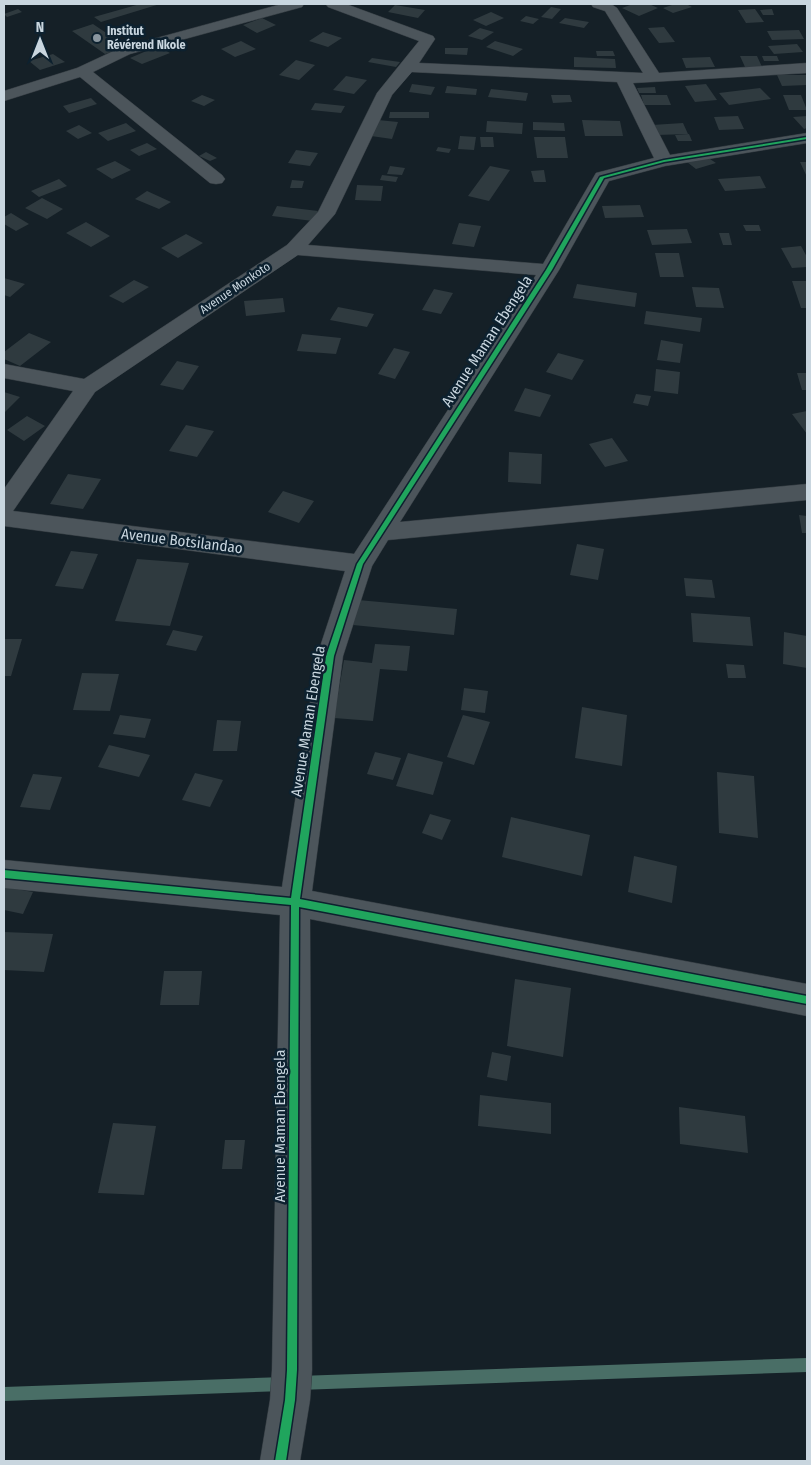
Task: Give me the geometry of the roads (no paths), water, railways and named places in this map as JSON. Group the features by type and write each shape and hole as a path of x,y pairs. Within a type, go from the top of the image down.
{"street":[{"path":"4,96 82,71 125,51 297,4"},
{"name":"Avenue Monkoto","path":"4,506 87,388 294,249 326,214 385,93 408,67 428,39 333,4"},
{"path":"598,4 610,8 654,78"},
{"path":"408,67 623,78 654,78 807,68"},
{"path":"82,71 216,179"},
{"path":"623,78 664,161"},
{"name":"Avenue Maman Ebengela","path":"280,1461 291,1385 295,902 330,656 360,564 549,270 602,177 664,161 807,138"},
{"path":"294,249 549,270"},
{"path":"4,371 87,388"},
{"path":"380,532 807,492"},
{"name":"Avenue Botsilandao","path":"4,518 360,564"},
{"path":"4,874 295,902 807,1000"}],"waterway":[{"path":"299,1383 807,1365"},
{"path":"4,1394 284,1384"}],"place":[{"name":"Institut Révérend Nkole","path":"97,38"}]}
